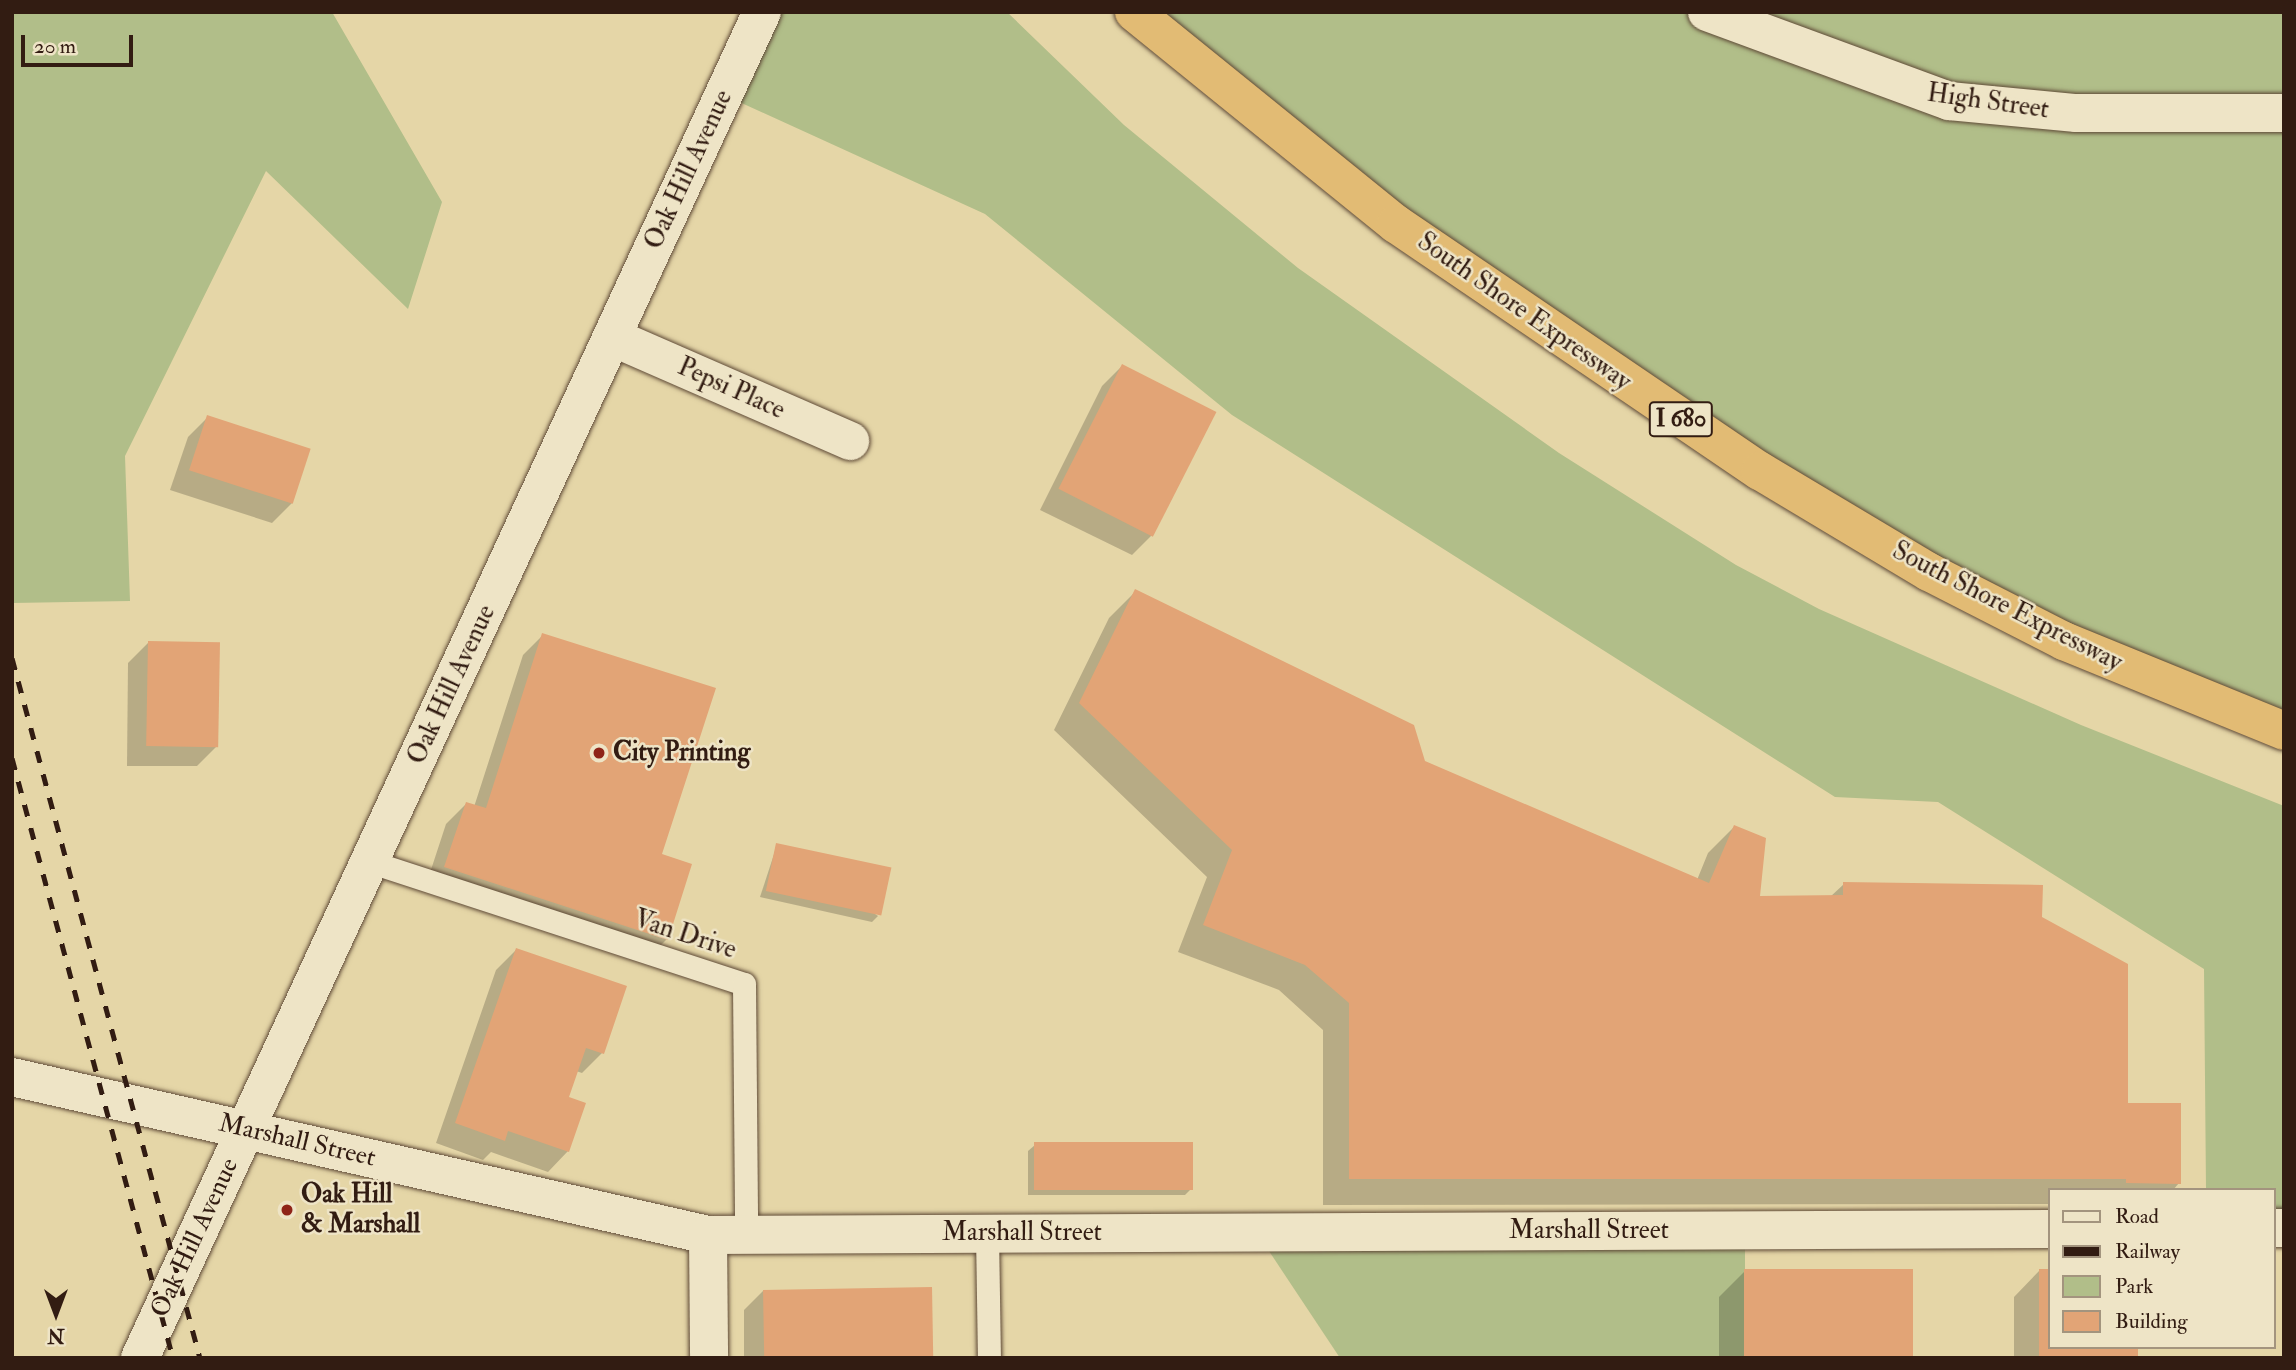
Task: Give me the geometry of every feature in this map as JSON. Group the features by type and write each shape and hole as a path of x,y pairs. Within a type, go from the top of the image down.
{"highway":[{"name":"South Shore Expressway","path":"1135,12 1396,224 1760,471 1929,572 2064,641 2284,731"}],"street":[{"name":"Oak Hill Avenue","path":"140,1358 762,12"},
{"name":"High Street","path":"1707,12 1949,101 2076,113 2284,113"},
{"name":"Pepsi Place","path":"612,337 850,441"},
{"name":"Marshall Street","path":"12,1077 708,1234 2048,1229"},
{"path":"708,1234 709,1358"}],"lane":[{"name":"Van Drive","path":"371,862 744,984 746,1234"},
{"path":"987,1233 989,1358"}],"green space":[{"path":"12,12 332,12 442,202 408,309 266,171 125,456 130,601 12,603"},
{"path":"762,12 1007,12 1124,125 1298,268 1559,453 1736,565 1819,609 2081,725 2284,806 2284,1228 2275,1228 2275,1188 2206,1188 2204,969 1938,802 1835,797 1232,415 985,214 724,95"},
{"path":"1134,12 2284,12 2284,731 1760,471"},
{"path":"1745,1230 1745,1358 1340,1358 1257,1233"}],"building":[{"path":"1122,364 1216,412 1153,537 1058,489"},
{"path":"207,415 311,449 293,504 189,470"},
{"path":"1135,589 1414,725 1425,761 1709,883 1734,825 1766,838 1760,896 1843,895 1843,882 2043,885 2042,917 2128,964 2128,1103 2181,1103 2181,1184 2126,1183 2126,1179 1349,1179 1349,1003 1305,965 1203,925 1232,850 1079,703"},
{"name":"City Printing","path":"542,633 716,688 662,854 692,864 668,940 444,867 466,802 486,808"},
{"path":"148,641 220,642 218,747 146,746"},
{"path":"776,843 891,868 881,915 766,891"},
{"path":"516,948 627,986 604,1054 586,1048 569,1097 586,1103 569,1152 508,1131 505,1141 455,1123"},
{"path":"1034,1142 1193,1142 1193,1190 1034,1190"},
{"path":"1744,1269 1913,1269 1913,1358 1744,1358"},
{"path":"2039,1269 2048,1269 2048,1349 2138,1349 2138,1358 2039,1358"},
{"path":"932,1287 933,1358 764,1358 763,1290"}],"railway":[{"path":"12,658 200,1358"},
{"path":"12,758 173,1358"}],"place":[{"name":"City Printing","path":"599,753"},
{"name":"Oak Hill & Marshall","path":"287,1210"}]}
